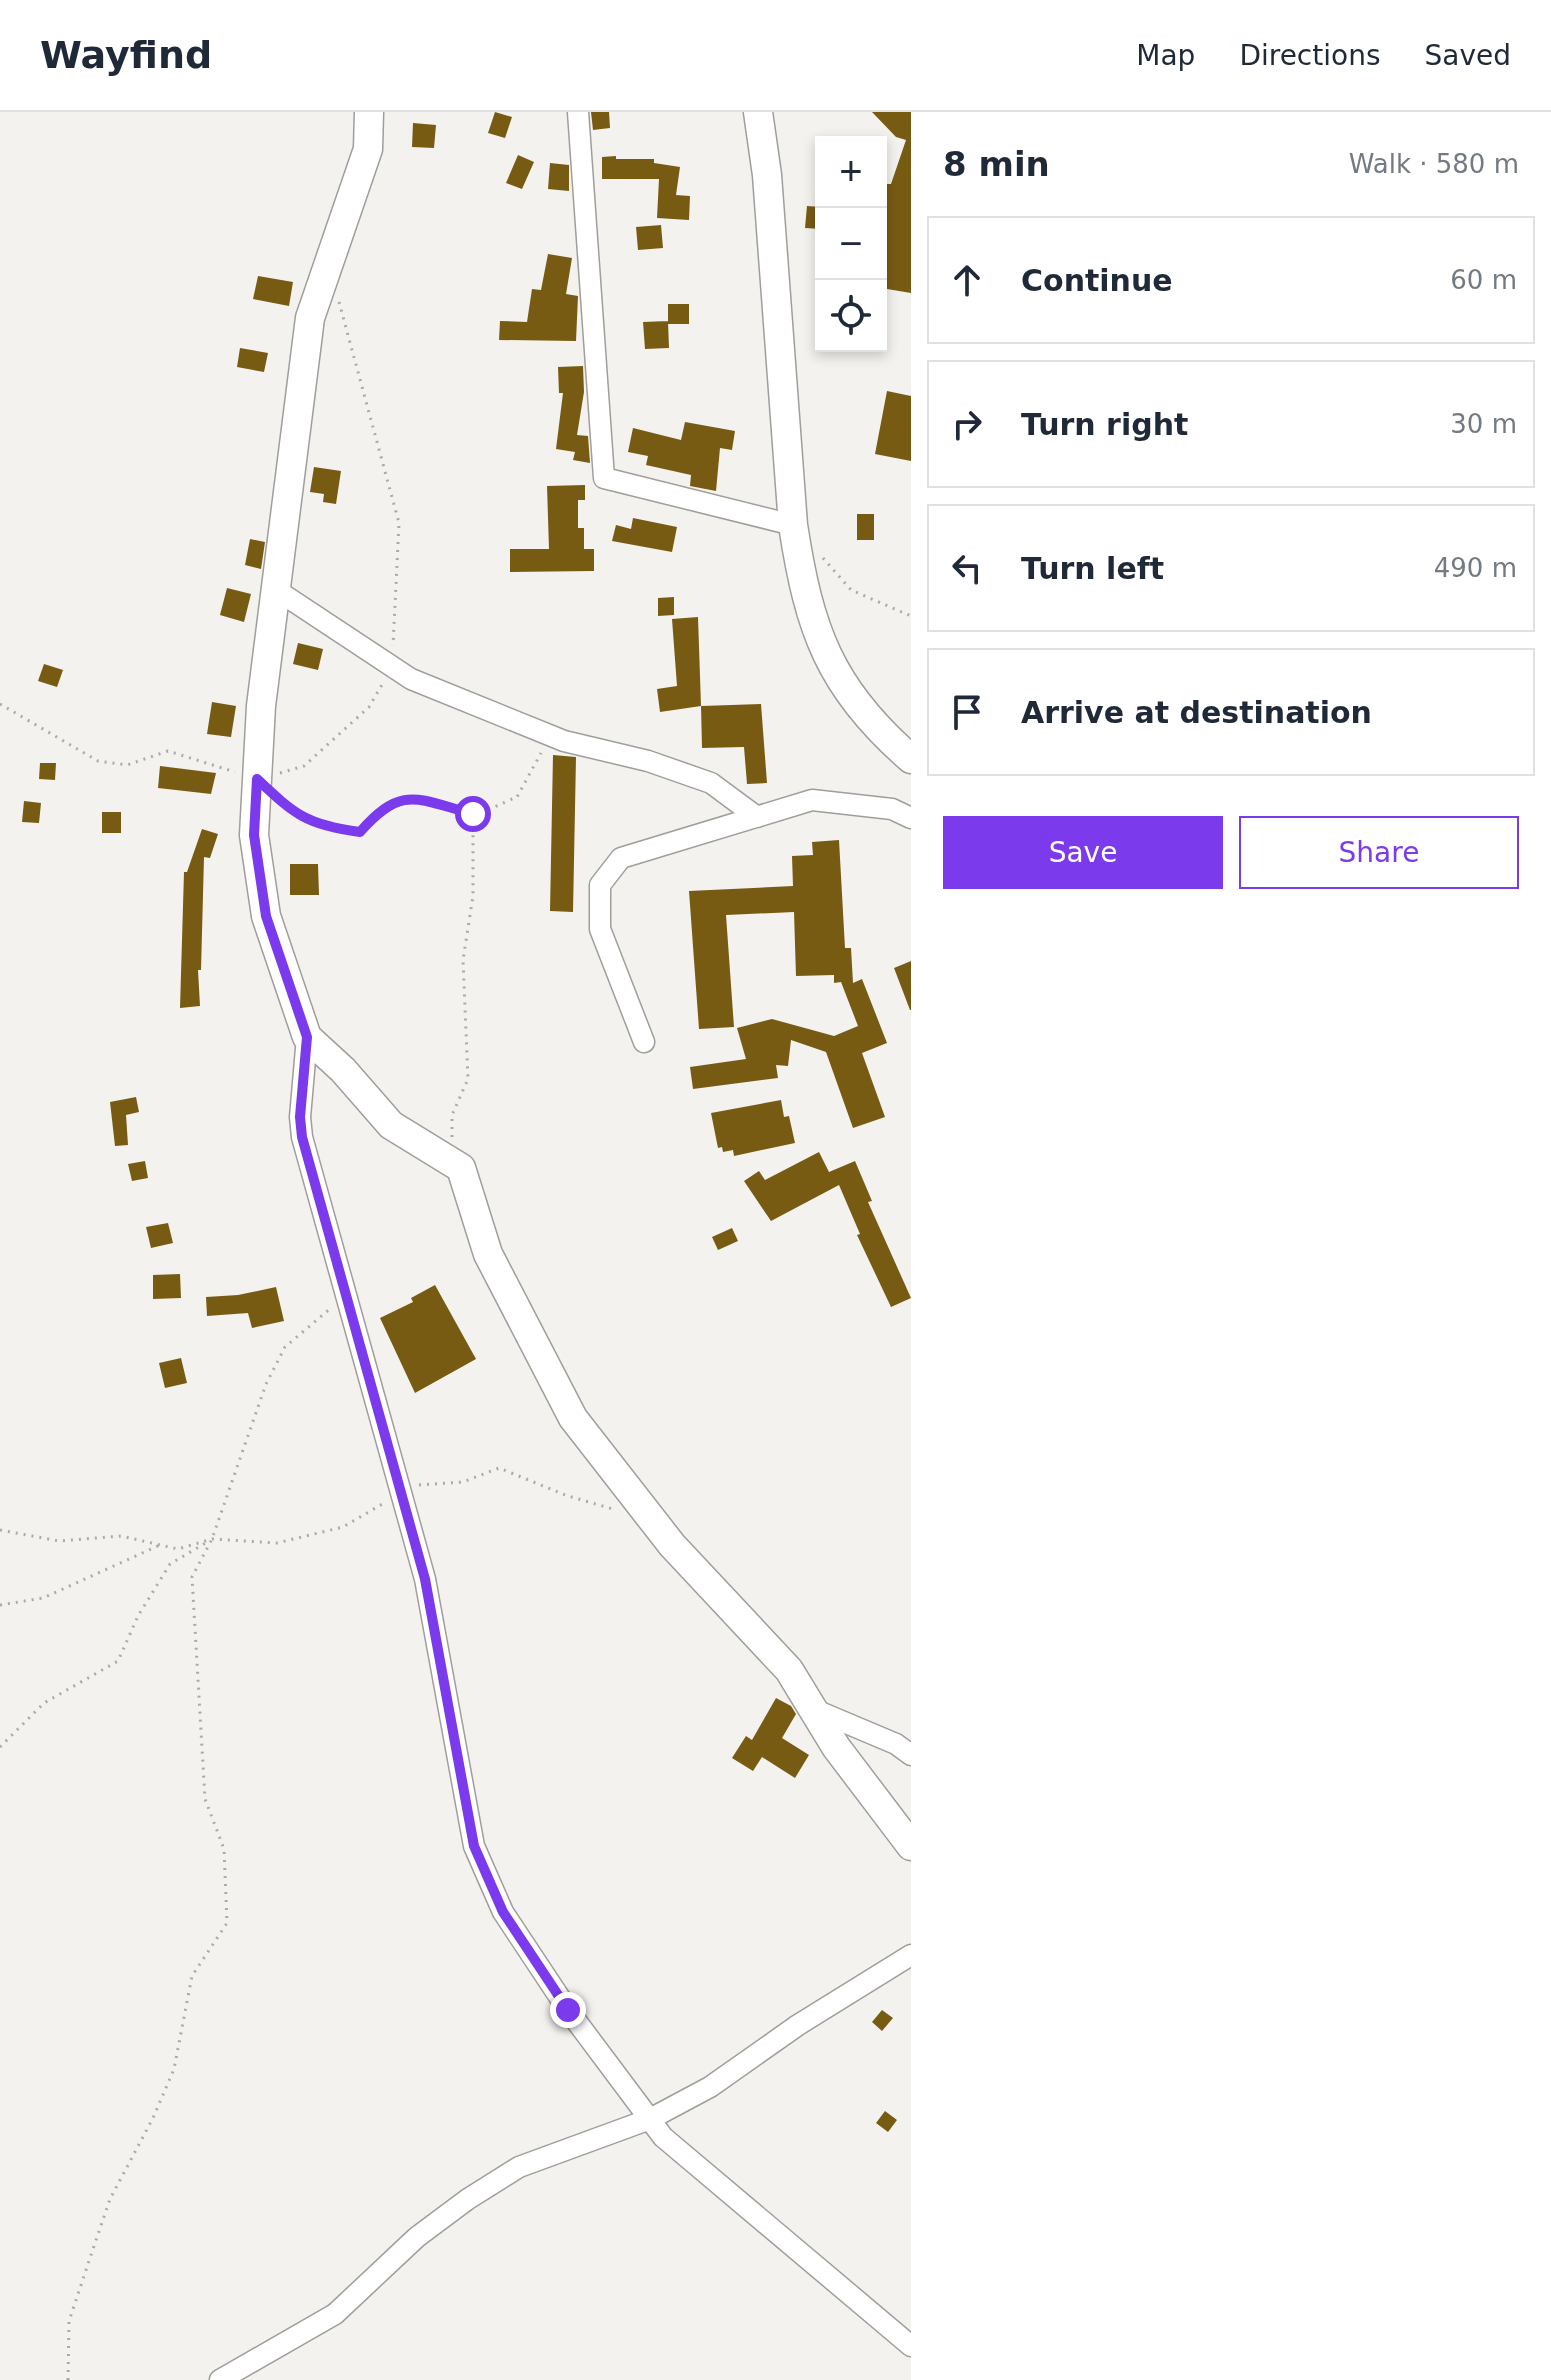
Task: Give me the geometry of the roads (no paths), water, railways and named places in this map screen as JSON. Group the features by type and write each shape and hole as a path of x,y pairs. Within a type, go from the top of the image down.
{"street":[{"path":"369,112 368,149 310,318 261,706 254,835 266,916 307,1037 300,1117 302,1137 425,1579 474,1846 503,1912 568,2010 663,2137 911,2346"},
{"path":"578,112 604,478 793,525"},
{"path":"758,112 767,175 793,525 801,581 828,661 850,697 881,733 911,759"},
{"path":"275,589 411,679 551,736 648,761 711,783 757,817"},
{"path":"644,1042 600,929 600,885 621,858 812,800 892,809 911,818"},
{"path":"307,1037 343,1070 391,1125 453,1160 461,1168 488,1254 573,1418 652,1520 751,1633 789,1670 836,1747 911,1846"},
{"path":"813,1709 896,1744 911,1755"},
{"path":"220,2380 335,2314 417,2237 468,2199 519,2167 650,2119 710,2087 798,2025 911,1955"}]}
